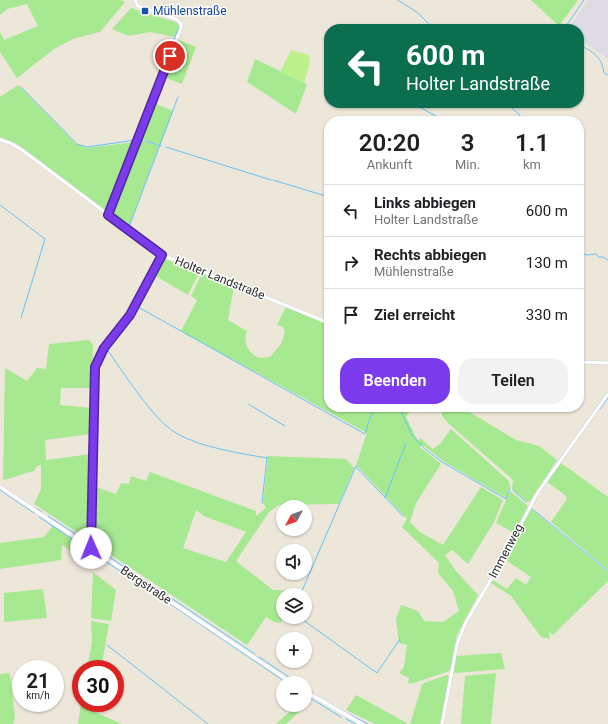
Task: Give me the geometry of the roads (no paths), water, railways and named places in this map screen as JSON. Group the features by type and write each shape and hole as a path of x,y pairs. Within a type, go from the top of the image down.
{"street":[{"path":"108,215 181,28 181,24 176,18 138,6 134,0"},
{"name":"Holter Landstraße","path":"0,140 10,143 22,150 162,255 324,320"},
{"path":"91,548 95,367 104,348 130,315 162,255"},
{"path":"584,362 608,363"},
{"name":"Immenweg","path":"442,724 457,644 466,622 497,569 538,492 608,394"},
{"name":"Bergstraße","path":"0,487 282,676"},
{"path":"312,695 362,724"}],"waterway":[{"path":"398,0 418,13 429,24"},
{"path":"567,24 584,0"},
{"path":"135,140 179,27"},
{"path":"584,48 596,55 603,67 604,73 608,75"},
{"path":"21,87 75,142"},
{"path":"129,227 178,97"},
{"path":"421,108 436,116"},
{"path":"512,108 520,116"},
{"path":"77,144 87,147 136,140"},
{"path":"145,141 161,146"},
{"path":"166,147 271,180"},
{"path":"273,180 324,195"},
{"path":"0,205 45,239 21,318"},
{"path":"584,254 596,254 599,257 603,257 608,260"},
{"path":"138,307 324,411"},
{"path":"106,348 148,406 167,427 185,438 208,446 268,458"},
{"path":"600,409 608,398"},
{"path":"248,404 285,426"},
{"path":"326,412 365,434 374,412"},
{"path":"401,412 412,435 425,449 442,462 506,499 510,488"},
{"path":"385,498 406,443"},
{"path":"262,503 267,457"},
{"path":"303,588 356,466"},
{"path":"356,467 403,516"},
{"path":"0,490 34,513"},
{"path":"513,490 526,502"},
{"path":"531,508 608,571"},
{"path":"37,509 42,512"},
{"path":"48,516 88,542"},
{"path":"39,517 89,550"},
{"path":"93,546 255,654"},
{"path":"93,553 126,575"},
{"path":"129,576 277,676"},
{"path":"309,624 377,673 400,639"},
{"path":"107,645 208,724"},
{"path":"259,657 288,676"},
{"path":"312,693 320,698"},
{"path":"312,699 341,717"},
{"path":"349,714 368,724"},
{"path":"346,719 356,724"}],"place":[{"name":"Mühlenstraße","path":"145,11"}]}
